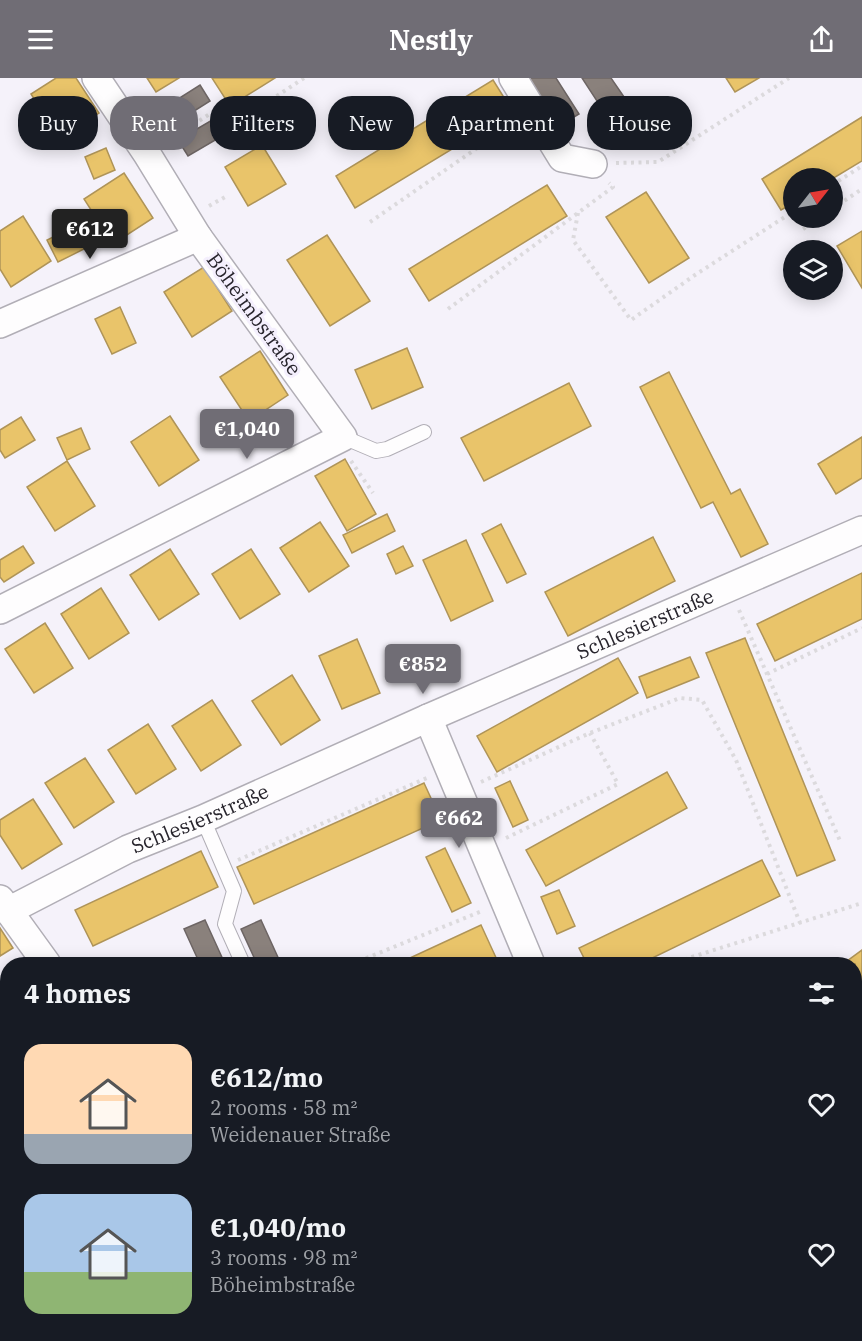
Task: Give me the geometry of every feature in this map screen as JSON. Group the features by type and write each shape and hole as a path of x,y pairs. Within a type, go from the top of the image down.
{"street":[{"name":"Böheimbstraße","path":"96,78 147,154 198,237 339,439"},
{"path":"513,78 524,96"},
{"path":"557,150 562,158 593,164"},
{"path":"0,324 198,237"},
{"path":"0,610 339,439"},
{"name":"Schlesierstraße","path":"4,905 862,530"},
{"path":"428,718 528,957"},
{"path":"4,905 42,957"}],"lane":[{"path":"339,439 376,451 387,449 424,432"},
{"path":"203,819 234,891 225,924 240,957"}],"path":[{"path":"147,154 219,108 233,125 304,78"},
{"path":"593,164 658,162 789,78"},
{"path":"370,222 476,150"},
{"path":"448,309 613,187 593,164"},
{"path":"843,178 862,166"},
{"path":"843,202 862,189"},
{"path":"578,213 573,240 631,320 783,217"},
{"path":"339,439 373,493"},
{"path":"729,587 841,843"},
{"path":"767,674 862,628"},
{"path":"224,866 680,698 702,700 736,760 800,923"},
{"path":"483,849 618,784 590,733"},
{"path":"369,957 505,901"},
{"path":"692,957 862,903"}],"building: Homes":[{"path":"56,78 76,78 88,96 32,96 31,94"},
{"path":"147,78 179,78 156,92"},
{"path":"212,78 275,78 246,96 224,96"},
{"path":"726,78 759,78 735,92"},
{"path":"493,80 503,96 467,96"},
{"path":"862,117 862,161 843,172 843,168 783,168 783,209 781,210 762,179"},
{"path":"426,121 426,150 450,150 355,208 336,176 379,150 414,150 414,128"},
{"path":"106,148 115,170 94,179 85,157"},
{"path":"254,150 265,150 286,184 248,206 225,167"},
{"path":"124,173 153,218 113,244 84,199"},
{"path":"547,185 567,216 429,301 409,269"},
{"path":"646,192 689,258 649,283 606,217"},
{"path":"23,216 51,261 11,287 0,269 0,231"},
{"path":"75,226 86,248 58,262 47,240"},
{"path":"862,231 862,288 843,256 843,242"},
{"path":"327,235 370,301 330,326 287,260"},
{"path":"204,267 232,311 192,337 164,292"},
{"path":"120,307 136,343 112,354 95,319"},
{"path":"407,348 423,387 372,409 355,370"},
{"path":"260,351 288,395 249,421 220,377"},
{"path":"669,372 731,494 740,489 768,544 741,557 713,502 701,508 640,387"},
{"path":"569,383 591,426 484,481 461,438"},
{"path":"170,416 199,460 159,486 131,442"},
{"path":"21,417 35,440 5,458 0,450 0,430"},
{"path":"81,428 90,449 67,460 57,438"},
{"path":"862,437 862,478 836,494 818,464"},
{"path":"345,459 376,514 347,531 315,476"},
{"path":"67,461 95,506 55,531 27,487"},
{"path":"387,514 395,531 352,553 343,535"},
{"path":"320,522 349,566 309,592 280,548"},
{"path":"501,524 526,574 507,583 482,534"},
{"path":"653,537 675,581 568,636 545,592"},
{"path":"466,540 493,601 451,621 423,560"},
{"path":"23,546 34,563 4,582 0,577 0,560"},
{"path":"403,546 413,566 396,574 387,554"},
{"path":"170,549 199,594 159,620 130,575"},
{"path":"251,549 280,594 240,619 212,574"},
{"path":"862,573 862,619 775,661 757,624"},
{"path":"101,588 129,633 89,659 61,614"},
{"path":"45,623 73,668 34,693 5,649"},
{"path":"745,638 835,860 797,876 706,653"},
{"path":"357,639 380,693 342,709 319,656"},
{"path":"690,657 699,677 647,698 639,677"},
{"path":"618,658 638,693 497,772 477,736"},
{"path":"292,675 320,720 281,745 252,701"},
{"path":"212,700 241,745 201,771 172,726"},
{"path":"148,724 176,769 136,794 108,750"},
{"path":"85,758 114,802 74,828 45,783"},
{"path":"667,772 687,808 546,886 526,850"},
{"path":"510,781 528,820 513,827 495,788"},
{"path":"424,783 441,820 254,904 237,867"},
{"path":"33,799 62,844 22,869 0,835 0,820"},
{"path":"445,848 471,903 452,912 426,857"},
{"path":"201,851 218,887 93,946 75,910"},
{"path":"762,860 780,896 654,957 584,957 579,948"},
{"path":"559,890 575,926 557,934 541,897"},
{"path":"481,925 496,957 412,957"},
{"path":"0,928 13,948 0,956"},
{"path":"862,950 862,957 852,957"}],"building: Industry":[{"path":"524,78 556,78 568,96 536,96"},
{"path":"582,78 611,78 623,96 594,96"},
{"path":"200,85 210,101 198,109 198,96 183,96"},
{"path":"210,121 210,143 188,156 184,150 198,150 198,128"},
{"path":"205,920 222,957 197,957 184,929"},
{"path":"261,920 278,957 254,957 241,929"}]}
